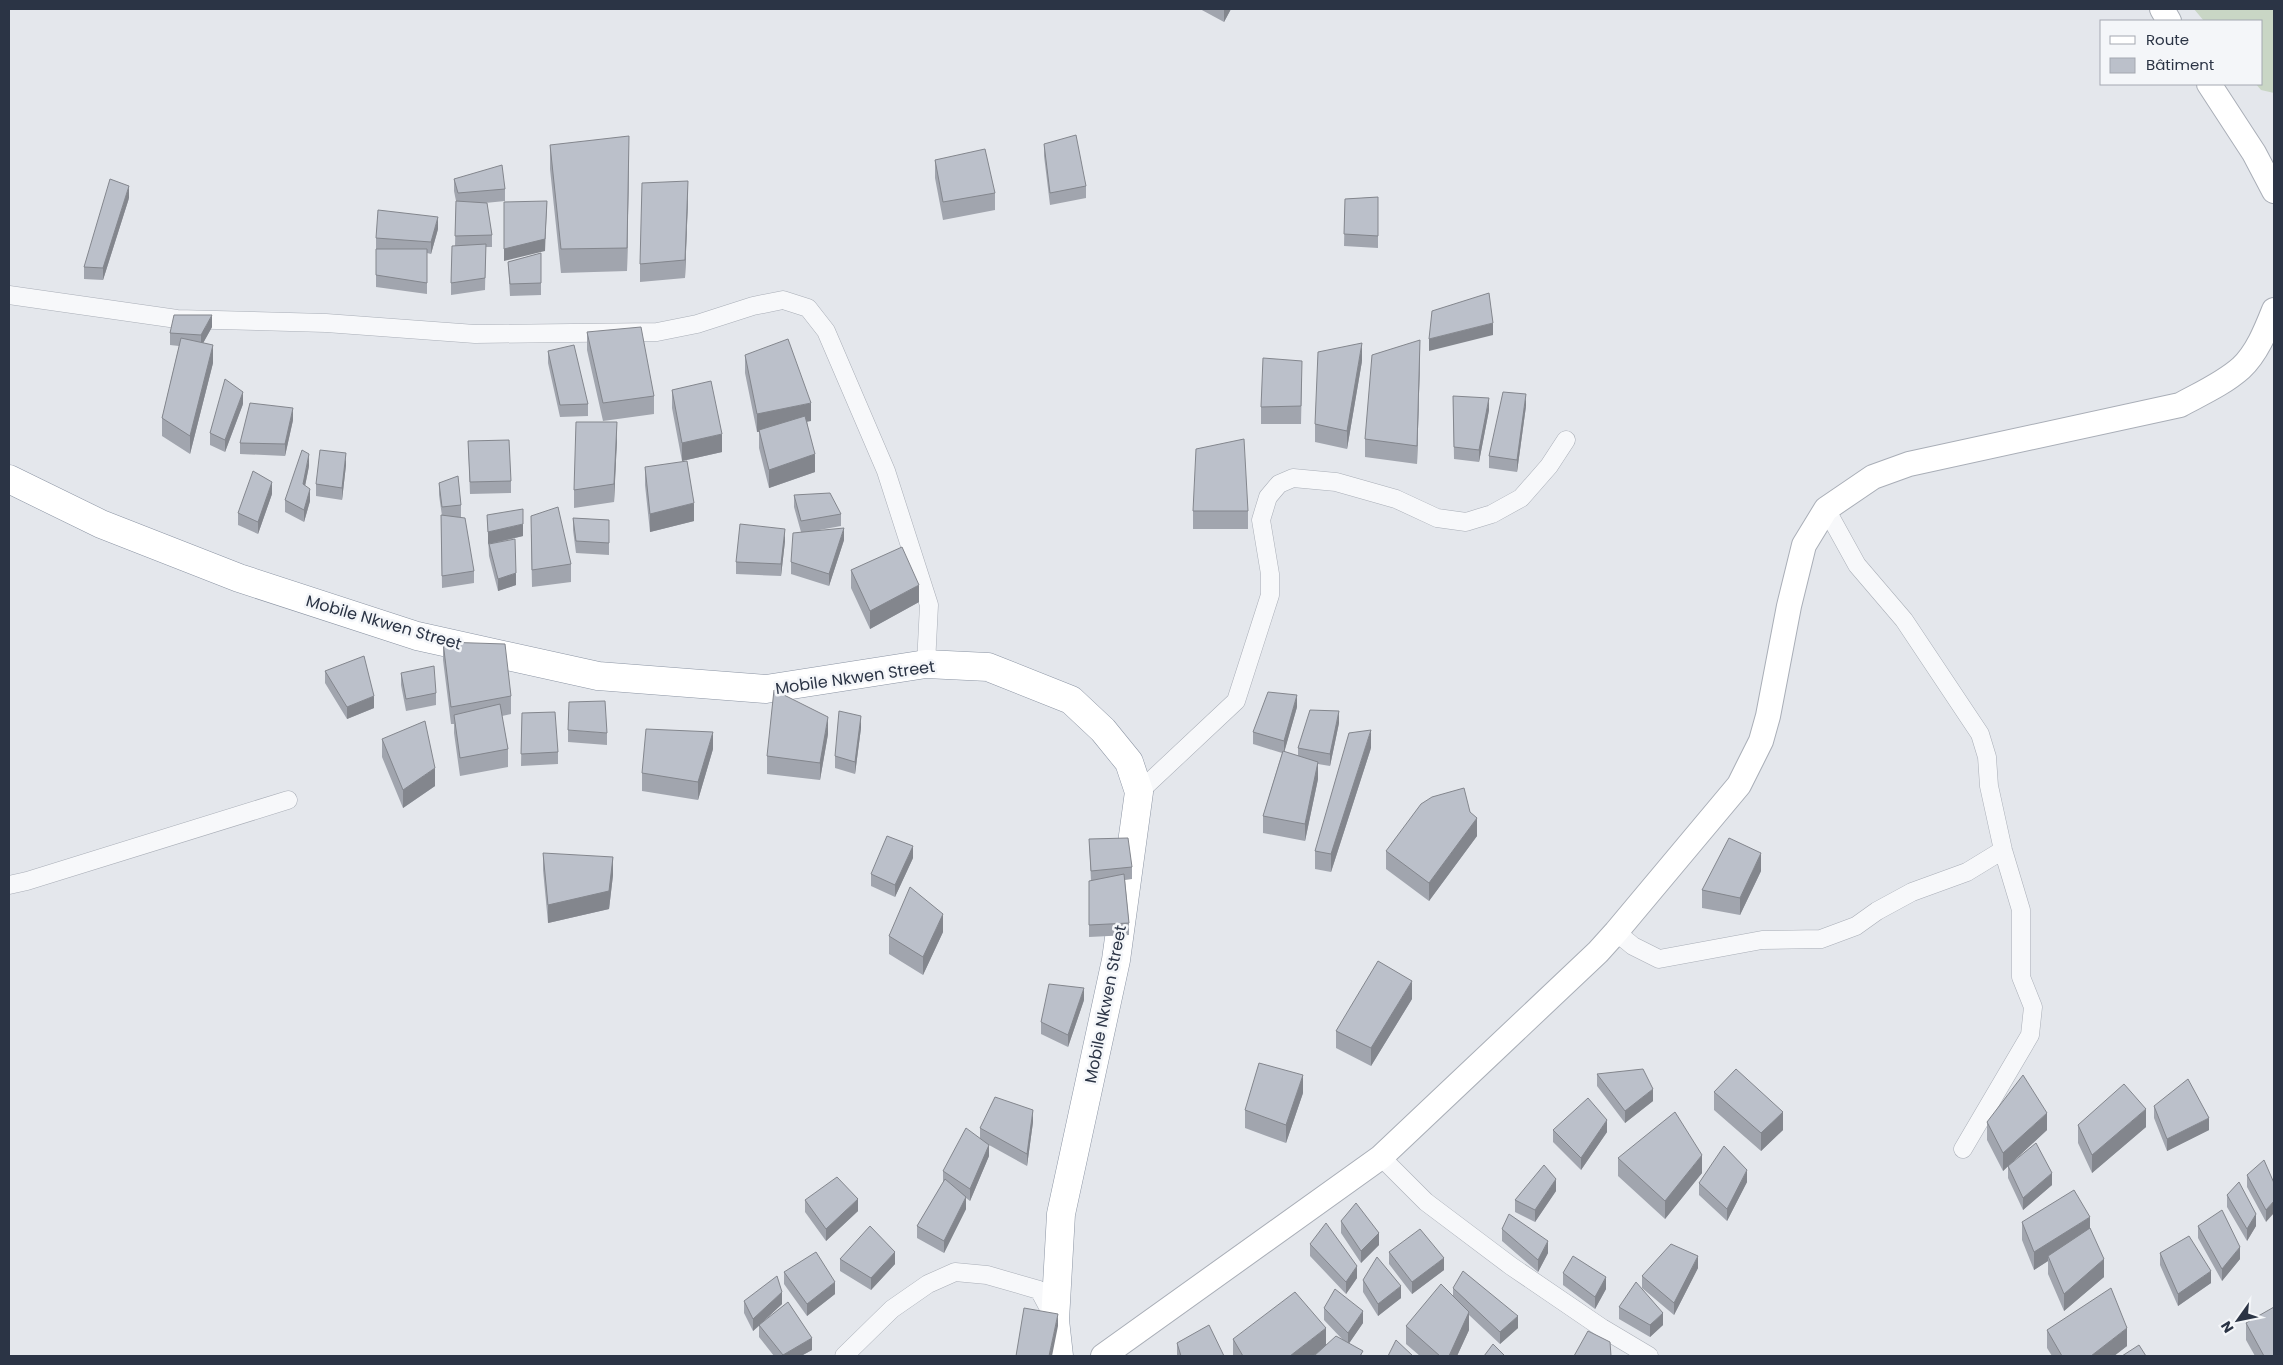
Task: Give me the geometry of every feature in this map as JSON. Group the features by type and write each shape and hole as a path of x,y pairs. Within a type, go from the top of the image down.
{"highway":[{"name":"Mobile Nkwen Street","path":"9,480 101,524 239,578 417,636 598,676 766,689 926,664 988,667 1071,700 1103,730 1129,762 1139,792 1116,960 1061,1214 1055,1320 1059,1356"}],"street":[{"path":"2162,9 2168,20"},
{"path":"2210,85 2254,153 2274,191"},
{"path":"9,295 177,319 326,324 475,334 657,332 697,324 753,306 784,300 808,308 826,331 886,471 930,605 926,664"},
{"path":"1104,1356 1381,1158 1598,952 1616,932 1739,785 1761,741 1768,716 1789,606 1804,545 1826,509 1873,477 1910,464 2180,405 2212,388 2241,368 2261,340 2274,310"},
{"path":"1139,792 1236,701 1270,595 1270,574 1261,520 1268,497 1279,484 1293,478 1336,482 1396,499 1437,518 1466,522 1492,514 1522,498 1549,466 1566,440"},
{"path":"1826,509 1857,565 1904,620 1980,734 1987,757 1990,786 2003,850 2020,910 2021,977 2033,1007 2030,1035 1963,1149"},
{"path":"9,885 288,800"},
{"path":"1616,932 1633,946 1659,959 1762,940 1821,938 1856,926 1912,892 1967,872 2003,850"},
{"path":"1381,1158 1426,1202 1511,1266 1602,1328 1649,1356"},
{"path":"844,1356 892,1309 928,1284 955,1272 987,1275 1039,1290 1055,1320"}],"green space":[{"path":"2194,9 2274,9 2274,93 2261,90 2257,85 2263,85 2263,20 2203,20"}],"building":[{"path":"1076,135 1086,186 1050,193 1044,144"},
{"path":"629,136 627,248 561,249 550,145"},
{"path":"985,149 995,193 943,202 935,160"},
{"path":"502,165 505,189 458,193 454,179"},
{"path":"110,179 129,186 103,268 84,267"},
{"path":"688,181 685,260 640,264 642,183"},
{"path":"1378,197 1378,236 1344,234 1345,199"},
{"path":"456,201 487,203 492,235 455,236"},
{"path":"547,201 545,239 504,249 504,202"},
{"path":"378,210 438,217 431,242 376,238"},
{"path":"486,244 485,278 451,283 452,246"},
{"path":"376,249 427,249 427,283 376,275"},
{"path":"541,253 541,283 510,284 508,262"},
{"path":"1489,293 1493,323 1429,339 1432,311"},
{"path":"174,315 212,315 201,335 170,333"},
{"path":"641,327 654,396 603,403 587,332"},
{"path":"181,338 213,345 190,436 162,418"},
{"path":"788,339 811,403 757,414 745,355"},
{"path":"1420,340 1417,446 1365,439 1372,355"},
{"path":"1362,343 1347,431 1315,424 1318,352"},
{"path":"574,345 588,404 560,405 548,351"},
{"path":"1263,358 1302,361 1301,406 1261,407"},
{"path":"225,379 243,392 225,440 210,433"},
{"path":"711,381 722,434 682,443 672,390"},
{"path":"1503,392 1526,394 1517,460 1489,456"},
{"path":"1453,396 1489,398 1479,450 1454,447"},
{"path":"250,403 293,408 285,444 240,443"},
{"path":"805,416 815,454 769,470 759,430"},
{"path":"576,422 617,422 614,484 574,490"},
{"path":"1244,439 1248,511 1193,511 1196,449"},
{"path":"509,440 511,481 470,482 468,441"},
{"path":"302,450 309,454 303,484 310,489 304,510 285,500"},
{"path":"320,450 346,453 342,488 316,484"},
{"path":"687,461 694,503 650,514 645,467"},
{"path":"253,471 272,482 258,522 238,513"},
{"path":"458,476 461,505 442,507 439,483"},
{"path":"830,493 841,514 801,521 794,495"},
{"path":"558,507 571,564 532,570 531,516"},
{"path":"523,509 523,524 488,532 487,515"},
{"path":"441,515 465,518 474,571 442,576"},
{"path":"573,518 609,520 609,543 576,541"},
{"path":"740,524 785,529 781,564 736,562"},
{"path":"844,528 829,574 791,562 793,533"},
{"path":"515,539 516,573 498,579 489,544"},
{"path":"902,547 919,585 870,611 851,570"},
{"path":"443,642 505,644 511,696 451,707"},
{"path":"364,656 374,696 347,707 325,671"},
{"path":"434,666 436,693 406,699 401,673"},
{"path":"774,690 828,717 820,763 767,756"},
{"path":"1268,692 1297,695 1284,741 1253,732"},
{"path":"605,701 607,733 568,730 569,702"},
{"path":"500,704 508,749 460,758 454,715"},
{"path":"1310,710 1339,711 1330,754 1298,748"},
{"path":"839,711 861,716 855,762 835,756"},
{"path":"555,712 558,752 521,754 522,713"},
{"path":"425,721 435,768 403,790 382,739"},
{"path":"646,729 713,732 698,782 642,773"},
{"path":"1371,730 1331,854 1315,851 1349,733"},
{"path":"1283,751 1318,762 1305,824 1263,816"},
{"path":"1464,788 1470,812 1477,818 1429,883 1386,851 1421,804 1432,797"},
{"path":"887,836 913,846 895,885 871,874"},
{"path":"1128,838 1132,867 1091,871 1089,839"},
{"path":"1729,838 1761,853 1740,898 1702,890"},
{"path":"543,853 613,857 609,891 548,905"},
{"path":"1124,874 1129,923 1089,925 1089,881"},
{"path":"910,887 943,914 923,957 889,936"},
{"path":"1378,961 1412,981 1371,1048 1336,1031"},
{"path":"1049,984 1084,988 1068,1035 1041,1022"},
{"path":"1259,1063 1303,1075 1286,1125 1245,1110"},
{"path":"1643,1069 1653,1089 1625,1111 1597,1074"},
{"path":"1736,1069 1783,1112 1761,1133 1714,1092"},
{"path":"2023,1075 2047,1113 2003,1153 1987,1122"},
{"path":"2188,1079 2209,1118 2167,1139 2154,1106"},
{"path":"2124,1084 2146,1109 2092,1155 2078,1125"},
{"path":"995,1097 1033,1110 1027,1154 980,1128"},
{"path":"1588,1098 1607,1120 1581,1158 1553,1130"},
{"path":"1675,1112 1702,1155 1665,1201 1618,1158"},
{"path":"966,1128 989,1145 970,1189 943,1171"},
{"path":"2036,1143 2052,1173 2023,1198 2008,1166"},
{"path":"1724,1146 1747,1170 1727,1209 1699,1183"},
{"path":"2264,1160 2274,1183 2274,1201 2266,1210 2247,1175"},
{"path":"1544,1165 1556,1179 1535,1210 1515,1200"},
{"path":"837,1177 858,1199 826,1229 805,1200"},
{"path":"945,1179 966,1197 944,1241 917,1226"},
{"path":"2239,1182 2256,1214 2247,1229 2227,1195"},
{"path":"2074,1190 2090,1217 2034,1252 2022,1222"},
{"path":"1356,1203 1379,1233 1361,1251 1341,1221"},
{"path":"2222,1210 2240,1247 2222,1269 2198,1226"},
{"path":"1509,1214 1548,1241 1538,1260 1502,1229"},
{"path":"1326,1223 1357,1266 1346,1282 1310,1244"},
{"path":"870,1226 895,1252 871,1278 840,1259"},
{"path":"2090,1228 2104,1259 2064,1294 2048,1256"},
{"path":"1420,1229 1444,1258 1412,1282 1389,1252"},
{"path":"2189,1236 2211,1271 2178,1294 2160,1253"},
{"path":"1671,1244 1698,1256 1674,1303 1642,1276"},
{"path":"816,1252 835,1282 807,1304 784,1272"},
{"path":"1573,1256 1606,1277 1595,1297 1563,1273"},
{"path":"1377,1257 1401,1286 1378,1304 1363,1280"},
{"path":"1463,1271 1518,1316 1500,1332 1453,1288"},
{"path":"777,1276 782,1292 753,1319 744,1301"},
{"path":"1636,1282 1663,1313 1650,1325 1619,1307"},
{"path":"1441,1284 1469,1312 1449,1356 1440,1356 1406,1326"},
{"path":"2111,1288 2127,1328 2091,1356 2062,1356 2047,1330"},
{"path":"1335,1289 1363,1311 1348,1333 1324,1308"},
{"path":"1295,1292 1326,1328 1290,1356 1243,1356 1233,1339"},
{"path":"788,1302 812,1338 783,1355 759,1325"},
{"path":"2274,1307 2274,1356 2264,1356 2246,1323"},
{"path":"1024,1308 1058,1314 1049,1356 1016,1356"},
{"path":"1209,1325 1224,1356 1181,1356 1177,1343"},
{"path":"1588,1331 1610,1342 1611,1356 1574,1356"},
{"path":"1336,1336 1363,1351 1360,1356 1314,1356"},
{"path":"1396,1340 1413,1356 1388,1356"},
{"path":"1493,1344 1505,1356 1484,1356"},
{"path":"2139,1345 2146,1356 2122,1356"}]}
